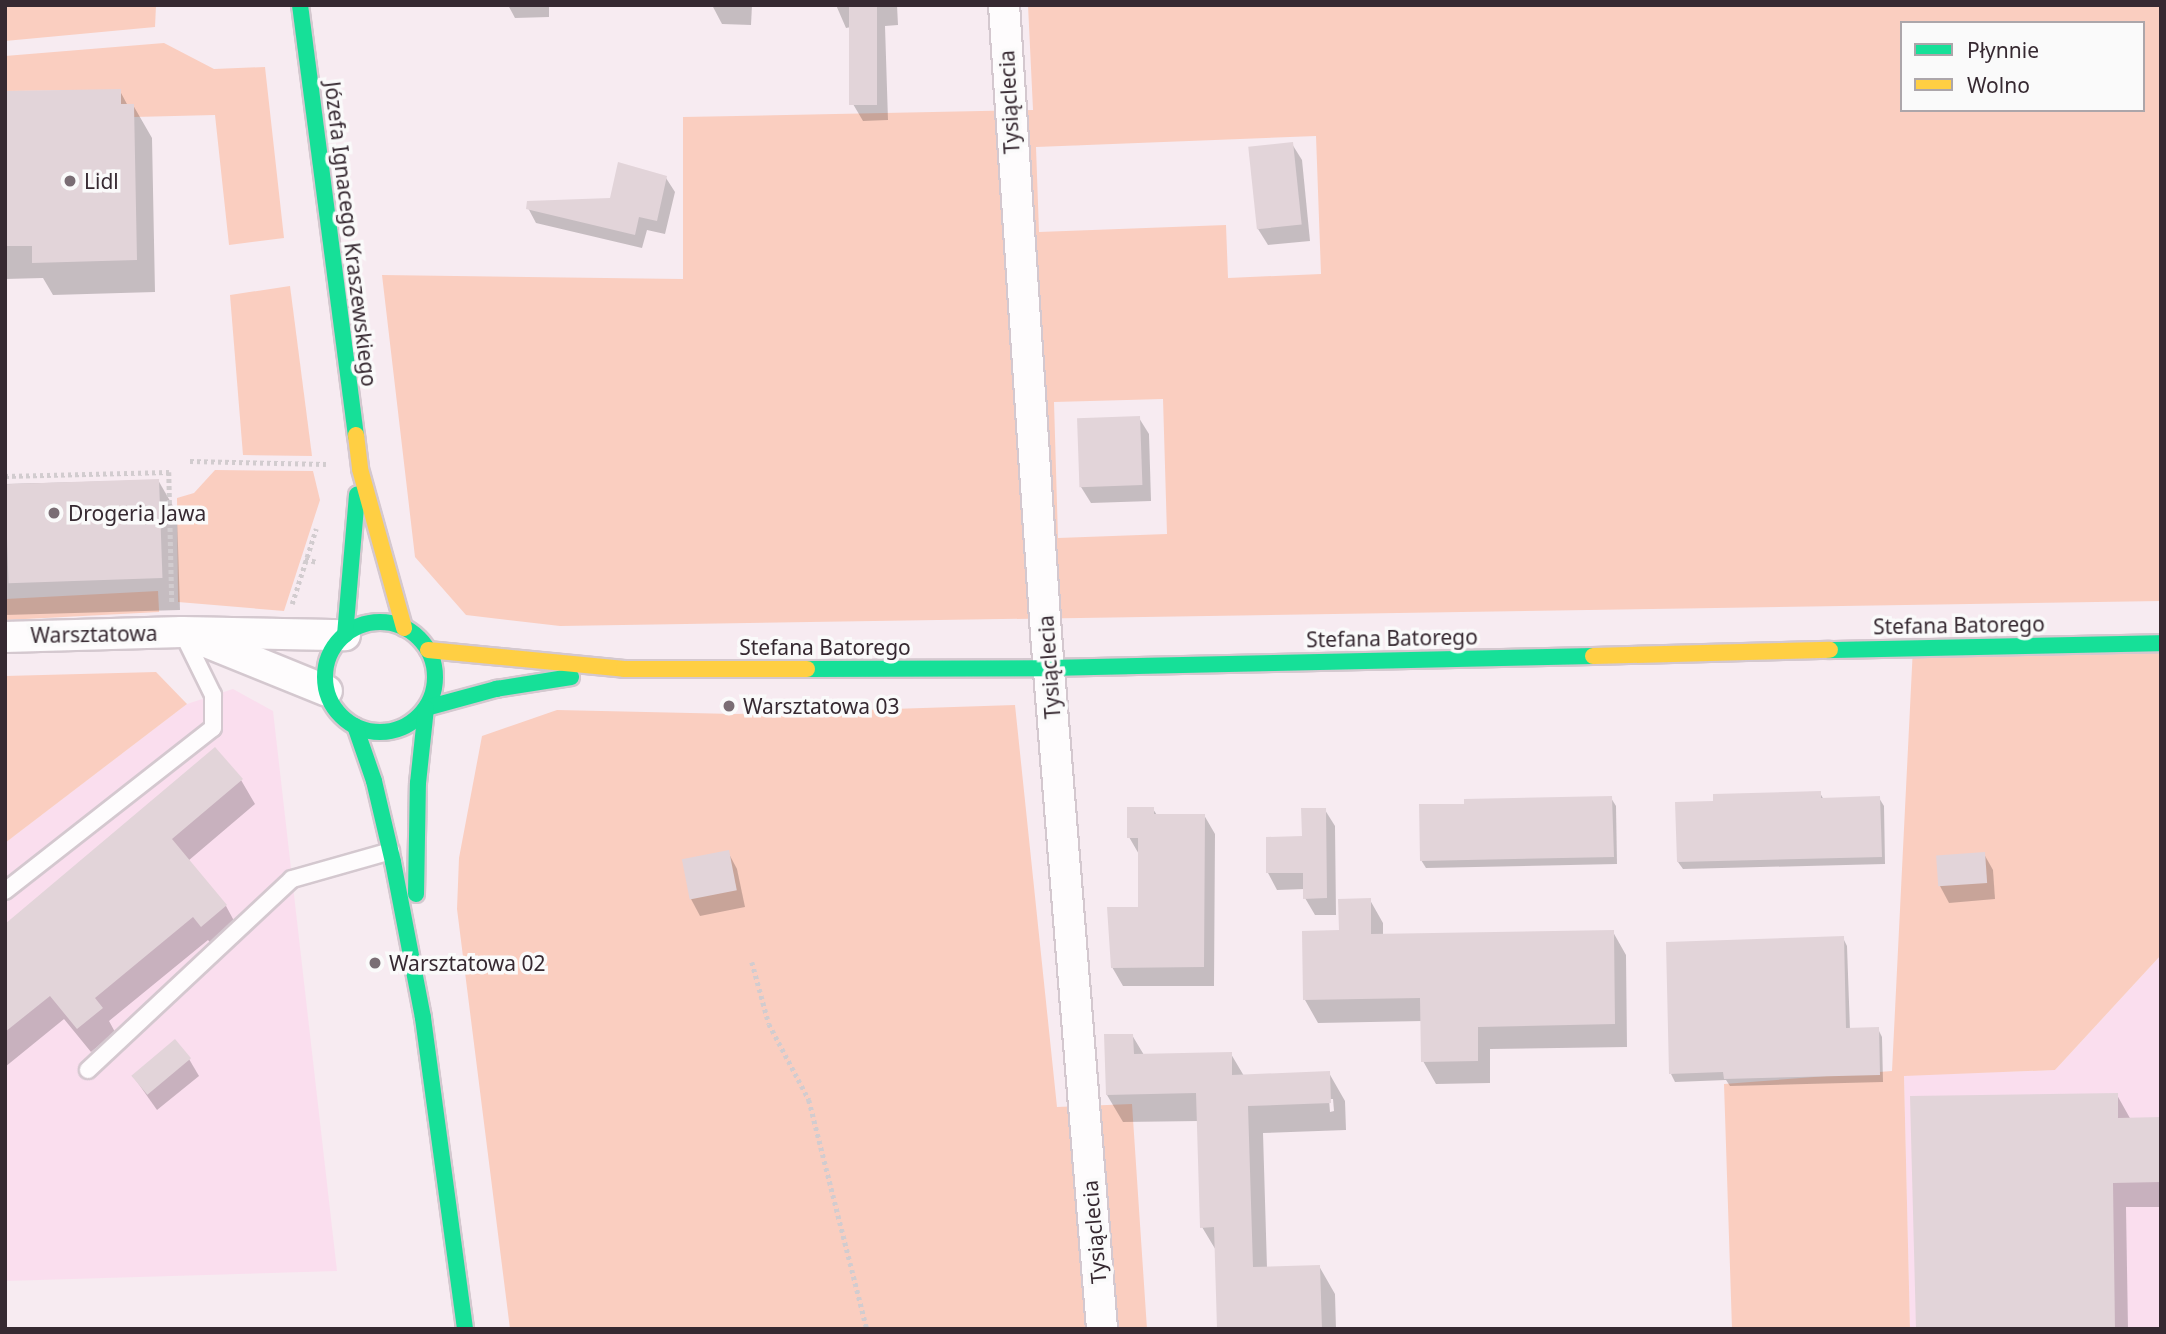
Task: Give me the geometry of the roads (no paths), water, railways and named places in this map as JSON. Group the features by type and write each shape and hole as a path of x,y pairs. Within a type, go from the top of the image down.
{"street":[{"name":"Józefa Ignacego Kraszewskiego","path":"300,5 360,469 404,628"},
{"name":"Tysiąclecia","path":"1004,5 1048,668 1102,1329"},
{"name":"Józefa Ignacego Kraszewskiego","path":"345,635 360,469"},
{"name":"Warsztatowa","path":"5,636 177,621 345,635"},
{"name":"Warsztatowa","path":"177,621 327,691"},
{"path":"423,1018 415,868 426,708 435,679 428,650 404,628 373,623 358,626 345,635 327,660 327,691 333,706 355,726 370,731 394,730 415,720 426,708"},
{"name":"Stefana Batorego","path":"428,650 624,669 1048,668 2161,643"},
{"name":"Stefana Batorego","path":"426,708 496,689 624,669"},
{"path":"355,726 374,782 391,851 423,1018 465,1329"}],"lane":[{"path":"5,891 213,728 214,695 177,621"},
{"path":"88,1070 292,879 391,851"}],"place":[{"name":"Lidl","path":"70,181"},
{"name":"Drogeria Jawa","path":"54,513"},
{"name":"Warsztatowa 03","path":"729,706"},
{"name":"Warsztatowa 02","path":"375,963"}]}
